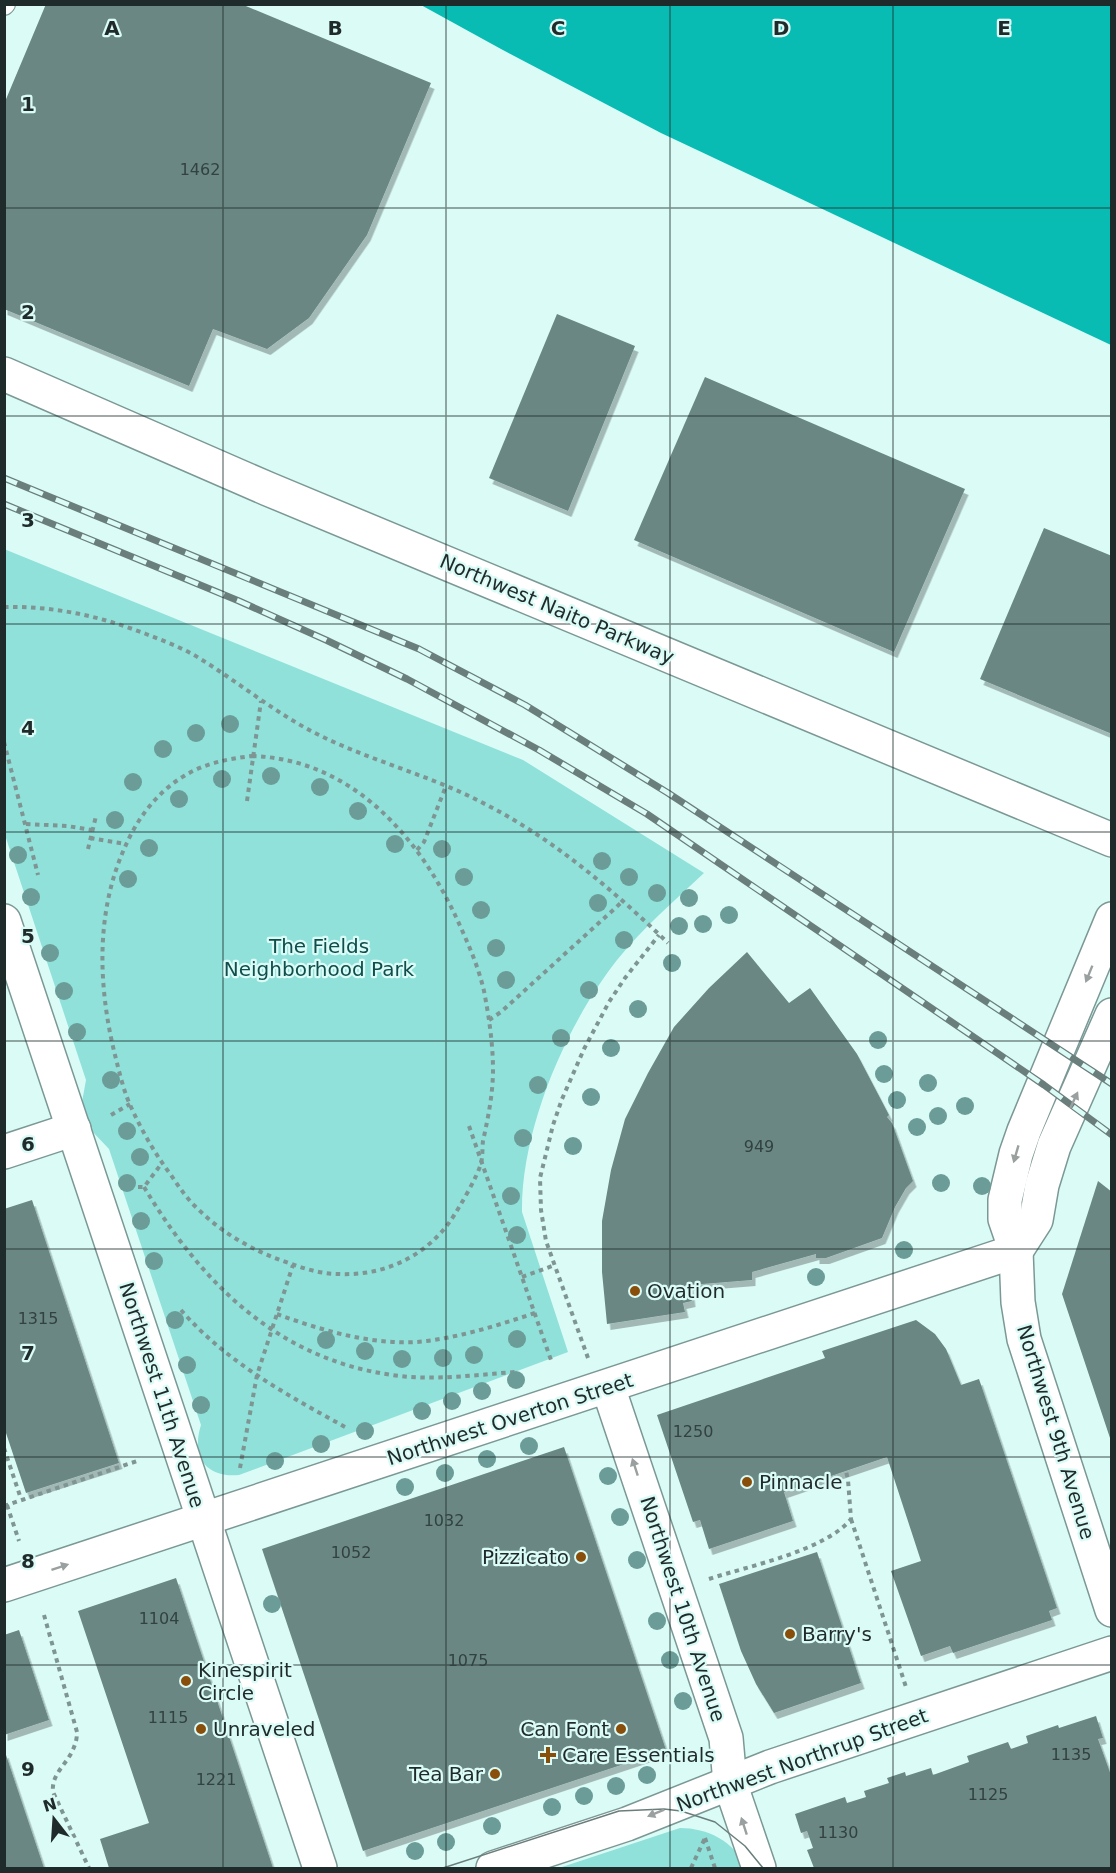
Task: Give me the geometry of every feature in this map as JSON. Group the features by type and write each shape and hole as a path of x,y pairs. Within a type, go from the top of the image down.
{"street":[{"name":"Northwest Naito Parkway","path":"4,374 268,489 1112,840"},
{"name":"Northwest 9th Avenue","path":"1112,919 1016,1154 1005,1200 1005,1219 1016,1251 1018,1302 1024,1339 1112,1610"},
{"name":"Northwest 11th Avenue","path":"4,921 320,1869"},
{"path":"1016,1251 1036,1220 1042,1185 1054,1146 1112,1015"},
{"path":"4,1152 74,1129"},
{"name":"Northwest Overton Street","path":"4,1585 1016,1251"},
{"name":"Northwest 10th Avenue","path":"604,1388 726,1737 730,1783 759,1869"},
{"name":"Northwest Northrup Street","path":"493,1869 627,1824 770,1767 1112,1653"}],"path":[{"path":"4,608 44,608 78,612 119,623 180,647 287,718 376,760 482,802 533,833 580,866 623,901 668,944"},
{"path":"247,801 261,701"},
{"path":"5,745 38,875"},
{"path":"252,756 288,759 306,765 358,792 393,822 417,850 438,881 470,945 483,991 489,1020 493,1072 482,1162 459,1206 434,1240 402,1262 388,1268 356,1275 314,1271 253,1249 215,1224 183,1193 162,1163 130,1104 120,1072 107,1020 102,954 110,887 116,867 142,816 174,782 205,766 226,759 252,756"},
{"path":"417,850 424,842 446,786"},
{"path":"88,849 96,816"},
{"path":"26,824 92,830"},
{"path":"90,838 126,844"},
{"path":"489,1020 501,1012 623,901"},
{"path":"604,1388 546,1241 541,1210 540,1178 553,1125 572,1074 597,1024 626,978 659,935"},
{"path":"111,1115 130,1104"},
{"path":"469,1126 551,1360"},
{"path":"138,1187 144,1186 162,1163"},
{"path":"144,1186 174,1234 194,1258 232,1298 291,1343 338,1363 392,1376 421,1378 515,1372"},
{"path":"240,1468 257,1375 293,1265"},
{"path":"522,1277 555,1265"},
{"path":"181,1310 225,1352 257,1375 347,1428"},
{"path":"277,1314 336,1333 402,1342 425,1341 474,1332 535,1313"},
{"path":"4,1448 21,1499"},
{"path":"19,1541 6,1506 137,1461"},
{"path":"846,1471 851,1518 901,1674"},
{"path":"676,1590 821,1542 843,1528 851,1518"},
{"path":"44,1615 77,1732 76,1745 72,1753 53,1780 53,1792 89,1869"},
{"path":"690,1869 705,1838 715,1869"}],"green space":[{"name":"The Fields Neighborhood Park","path":"4,549 523,760 704,873 637,937 598,986 564,1046 538,1113 529,1147 522,1212 568,1352 239,1475 218,1473 204,1463 198,1447 201,1425 109,1149 91,1130 82,1102 86,1080 5,835"},
{"path":"680,1828 700,1830 719,1838 734,1850 745,1868 559,1868"}],"shaded area":[{"path":"421,5 1111,5 1111,345 661,133"}],"building":[{"path":"46,4 241,4 431,83 367,235 309,318 267,349 213,329 189,386 4,309 4,104"},
{"path":"557,314 635,346 568,511 489,478"},
{"path":"705,377 965,489 894,652 634,540"},
{"path":"1044,528 1112,556 1112,734 980,679"},
{"path":"747,952 789,1003 810,988 857,1054 889,1115 887,1117 892,1123 913,1181 895,1207 882,1238 826,1258 816,1258 816,1254 752,1272 752,1280 690,1285 692,1301 683,1303 685,1312 607,1324 602,1272 602,1221 611,1170 625,1119 674,1027 709,988"},
{"path":"1098,1181 1112,1192 1111,1441 1062,1294"},
{"path":"32,1200 119,1463 26,1493 4,1427 4,1209"},
{"name":"Pinnacle","path":"916,1320 935,1334 946,1349 961,1385 979,1379 1057,1608 1049,1611 1052,1620 953,1653 950,1646 921,1656 891,1571 921,1561 887,1457 784,1492 793,1521 709,1549 700,1520 693,1522 657,1415 825,1358 822,1351"},
{"path":"564,1447 666,1750 363,1851 262,1549"},
{"name":"Barry's","path":"817,1552 861,1683 774,1713 756,1684 741,1651 719,1584"},
{"path":"176,1578 273,1868 109,1868 100,1839 149,1823 78,1611"},
{"path":"19,1630 49,1720 4,1735 4,1635"},
{"path":"1096,1716 1103,1738 1098,1739 1112,1778 1112,1868 814,1868 807,1850 813,1848 807,1831 801,1833 795,1814 845,1797 847,1803 866,1797 864,1791 889,1783 887,1778 905,1772 906,1776 931,1768 933,1775 969,1762 967,1756 1008,1742 1011,1749 1028,1743 1026,1736"},
{"path":"5,1752 44,1868 4,1868"}],"tram line":[{"path":"443,1868 619,1811 664,1809 681,1811 715,1822 745,1846 763,1868"}],"railway":[{"path":"4,478 419,649 525,705 668,793 1112,1084"},
{"path":"4,504 239,601 326,640 407,679 539,750 647,814 1044,1085 1112,1135"}],"place":[{"name":"Ovation","path":"635,1291"},
{"name":"Pinnacle","path":"747,1482"},
{"name":"Pizzicato","path":"581,1557"},
{"name":"Barry's","path":"790,1634"},
{"name":"Kinespirit Circle","path":"186,1681"},
{"name":"Unraveled","path":"201,1729"},
{"name":"Can Font","path":"621,1729"},
{"name":"Care Essentials","path":"548,1755"},
{"name":"Tea Bar","path":"495,1774"}]}
